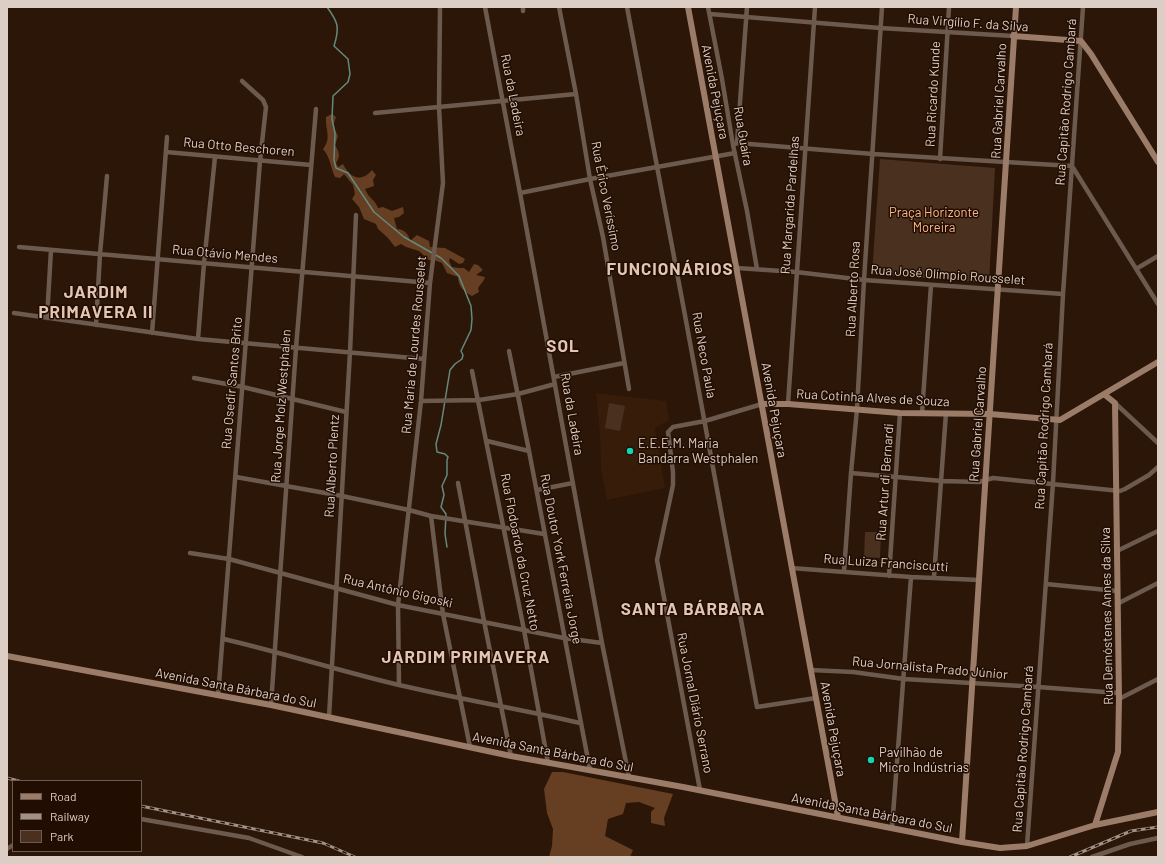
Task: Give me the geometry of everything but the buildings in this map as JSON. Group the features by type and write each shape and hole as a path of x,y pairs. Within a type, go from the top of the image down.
{"street":[{"name":"Rua Maria de Lourdes Rousselet","path":"399,684 398,605 421,401 430,283 443,183 439,107 440,7"},
{"name":"Rua da Ladeira","path":"485,7 602,643 629,777"},
{"name":"Rua Érico Veríssimo","path":"559,7 576,94 590,179 603,237 629,389"},
{"name":"Rua Neco Paula","path":"627,7 757,707 816,698"},
{"name":"Avenida Pejuçara","path":"688,7 838,817"},
{"name":"Rua Guaíra","path":"708,7 735,144 735,153 757,269"},
{"path":"747,7 735,144 940,159 1072,166 1158,304"},
{"name":"Rua Margarida Pardelhas","path":"788,404 815,7"},
{"name":"Rua Alberto Rosa","path":"844,572 857,409 882,7"},
{"name":"Rua Ricardo Kunde","path":"940,159 949,7"},
{"name":"Rua Gabriel Carvalho","path":"962,842 971,683 1016,7"},
{"name":"Rua Capitão Rodrigo Cambará","path":"1027,846 1053,484 1063,294 1083,7"},
{"name":"Rua Virgílio F. da Silva","path":"710,14 948,33 1081,41"},
{"path":"1081,41 1156,154 1158,162"},
{"name":"Rua Osedir Santos Brito","path":"218,696 224,639 260,161 266,108 263,100 242,81"},
{"path":"375,113 576,94"},
{"name":"Rua Jorge Molz Westphalen","path":"270,705 296,348 316,109"},
{"path":"152,333 167,137"},
{"name":"Rua Otto Beschoren","path":"166,152 311,165"},
{"path":"520,193 735,153"},
{"path":"198,340 215,157"},
{"path":"96,325 100,254 107,176"},
{"name":"Rua Alberto Plentz","path":"329,717 350,352 352,276 356,215"},
{"name":"Rua Otávio Mendes","path":"19,247 430,283"},
{"path":"47,318 51,250"},
{"path":"1136,269 1158,256"},
{"name":"Rua José Olímpio Rousselet","path":"737,268 796,272 864,280 1063,294"},
{"path":"922,413 931,285"},
{"path":"14,314 198,340 424,358"},
{"name":"Rua Doutor York Ferreira Jorge","path":"509,351 590,770"},
{"path":"1056,420 1064,419 1158,362"},
{"path":"554,377 624,363"},
{"name":"Rua Flodoardo da Cruz Netto","path":"472,371 524,630 548,763"},
{"path":"194,378 243,387 346,412"},
{"path":"421,401 478,400 518,394 555,384"},
{"path":"1105,395 1158,443"},
{"name":"Rua Demóstenes Annes da Silva","path":"1095,825 1118,752 1119,696 1115,403"},
{"name":"Rua Cotinha Alves de Souza","path":"668,432 673,426 705,421 762,404 788,404 900,413 990,414 1056,420"},
{"name":"Rua Artur di Bernardi","path":"889,576 900,413"},
{"path":"934,577 946,413"},
{"name":"Rua Jornal Diário Serrano","path":"668,432 673,472 673,486 657,560 700,790"},
{"path":"487,441 529,451"},
{"path":"851,473 942,481 979,482 993,478 1125,490 1149,475 1158,467"},
{"path":"236,477 342,496 430,516 465,520 544,534"},
{"path":"537,490 573,482"},
{"path":"458,483 511,756"},
{"path":"430,516 443,614 470,747"},
{"path":"1117,551 1158,531"},
{"name":"Rua Antônio Gigoski","path":"190,553 229,559 398,605 564,638 602,643"},
{"name":"Rua Luiza Franciscutti","path":"791,568 889,576 979,580"},
{"path":"892,828 911,577"},
{"path":"1117,604 1158,583"},
{"path":"1046,584 1117,591"},
{"path":"224,639 399,684 580,723"},
{"name":"Avenida Santa Bárbara do Sul","path":"7,656 270,705 511,756 700,790 962,842 1000,848 1027,846 1095,825 1158,812"},
{"name":"Rua Jornalista Prado Júnior","path":"811,670 853,672 904,679 1038,687 1119,696"},
{"path":"1119,696 1158,678"},
{"path":"142,819 249,838 302,857"},
{"path":"1092,857 1130,844 1158,838"}],"shaded area":[{"path":"332,114 336,117 333,126 338,136 335,145 339,154 339,158 336,163 338,167 343,164 349,173 360,178 364,177 372,170 376,175 373,180 374,186 365,189 378,208 383,207 392,211 403,207 404,213 399,217 394,218 397,229 406,232 410,241 417,235 429,241 430,247 445,248 465,259 463,263 459,264 450,258 449,261 452,267 464,268 469,272 474,264 478,265 483,270 476,275 485,277 478,288 479,292 472,296 464,291 460,286 458,277 447,273 442,263 429,260 419,251 401,244 395,247 378,229 376,224 364,219 359,207 352,199 355,194 353,185 344,174 340,178 335,177 329,159 323,149 326,145 328,137 326,117"},
{"name":"E.E.E.M. Maria Bandarra Westphalen","path":"596,393 666,401 669,420 655,428 665,488 607,500 601,468 600,434"},
{"path":"552,772 563,772 673,794 664,818 665,826 651,823 651,812 655,808 639,802 626,803 623,814 608,819 605,836 633,850 630,857 549,857 552,846 553,829 547,813 544,789"}],"green space":[{"name":"Praça Horizonte Moreira","path":"880,159 995,168 989,283 872,274"},
{"path":"609,403 625,406 620,431 605,428"},
{"path":"865,532 881,532 880,558 864,557"}],"waterway":[{"path":"327,7 334,17 337,25 337,34 334,46 348,59 350,74 348,82 333,96 332,119 335,133 334,160 336,168 348,173 374,212 404,237 441,258 459,276 471,306 471,330 461,351 463,355 462,359 450,370 441,425 436,444 437,452 445,454 448,457 447,475 442,486 444,495 441,507 446,514 445,534 447,547"}],"railway":[{"path":"7,778 15,780"},
{"path":"142,806 323,843 355,857"},
{"path":"1070,857 1131,831 1158,827"}],"place":[{"name":"E.E.E.M. Maria Bandarra Westphalen","path":"630,451"},
{"name":"Pavilhão de Micro Indústrias","path":"871,760"}],"district":[{"name":"FUNCIONÁRIOS","path":"670,269"},
{"name":"JARDIM PRIMAVERA II","path":"96,302"},
{"name":"SOL","path":"563,346"},
{"name":"SANTA BÁRBARA","path":"693,609"},
{"name":"JARDIM PRIMAVERA","path":"466,657"}]}
